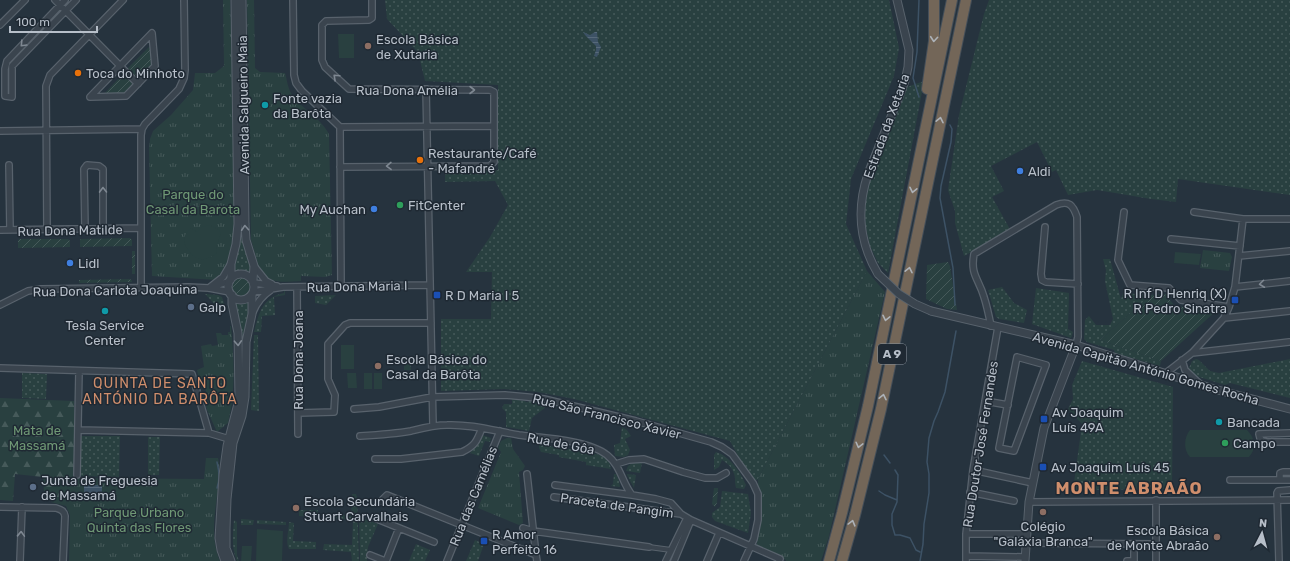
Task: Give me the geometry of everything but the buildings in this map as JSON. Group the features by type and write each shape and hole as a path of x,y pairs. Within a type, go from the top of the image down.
{"highway":[{"path":"920,156 922,117 934,41 934,0"},
{"name":"A 9","path":"829,561 868,406 952,0"},
{"name":"A 9","path":"842,561 881,409 966,3"}],"street":[{"path":"0,25 25,0"},
{"path":"54,0 138,84"},
{"path":"65,0 7,61 5,69 5,96 12,97 12,66 76,0"},
{"path":"47,229 46,86 50,75 123,0"},
{"path":"141,288 140,144 142,129 179,88 184,78 184,0"},
{"name":"Avenida Salgueiro Maia","path":"231,280 231,264 238,228 235,0"},
{"name":"Avenida Salgueiro Maia","path":"242,0 245,224 246,240 254,266 253,282"},
{"path":"293,0 294,75 296,83 302,91 340,127 494,126 494,162 490,166 428,165 340,167"},
{"name":"Rua Dona Amélia","path":"372,0 372,18 369,20 326,21 322,25 322,60 324,67 349,89 490,90 494,92 494,126"},
{"name":"Estrada da Xetaria","path":"897,0 908,50 908,67 905,81 868,173 861,208 862,236 867,252 878,274 899,294 915,304 931,311"},
{"path":"152,32 155,66 138,84 126,96 90,97 152,32"},
{"path":"426,89 428,126 432,397 434,425"},
{"path":"340,127 341,286"},
{"path":"0,131 142,129"},
{"path":"9,165 10,230"},
{"path":"85,229 84,169 87,165 99,166 103,169 103,229"},
{"path":"966,558 1025,559 1028,502 1044,428 1078,337 1077,217 1074,208 1069,204 1056,204 974,254 972,263 975,278 984,296 994,326"},
{"path":"1124,212 1118,260 1130,285 1169,288 1181,300 1229,307"},
{"path":"1194,212 1243,219 1290,219"},
{"path":"1166,373 1192,353 1224,318 1235,287 1243,219"},
{"path":"1045,227 1041,274 1042,280 1046,282 1078,284"},
{"name":"Rua Dona Matilde","path":"0,230 141,228"},
{"path":"1171,239 1240,246"},
{"path":"1239,256 1290,251"},
{"name":"Rua Dona Carlota Joaquina","path":"209,288 223,277 231,264"},
{"name":"Rua Dona Maria I","path":"254,266 266,281 274,285"},
{"path":"225,561 221,550 219,527 225,458 228,439 237,410 239,393 238,333 231,294 228,287 231,280 237,275 244,274 248,275 253,282 253,293 252,314 246,342 245,397 242,416 233,443 227,499 226,548 232,561"},
{"name":"Rua Dona Carlota Joaquina","path":"209,288 231,280"},
{"path":"1235,287 1290,280"},
{"name":"Rua Dona Maria I","path":"253,282 283,287"},
{"name":"Rua Dona Maria I","path":"253,293 283,287 430,284"},
{"name":"Rua Dona Maria I","path":"252,314 256,304 263,296 272,290 283,287"},
{"name":"Rua Dona Joana","path":"297,287 298,434"},
{"name":"Rua Dona Carlota Joaquina","path":"0,305 28,292 36,290 209,288 231,294"},
{"path":"231,294 234,298 242,300 246,299 253,293"},
{"name":"Avenida Capitão António Gomes Rocha","path":"931,311 1076,345 1202,385 1290,409"},
{"path":"1224,318 1290,311"},
{"path":"298,413 334,412 335,395 328,379 328,344 345,325 350,323 431,322"},
{"name":"Rua Doutor José Fernandes","path":"966,558 966,534 970,492 985,401 994,326"},
{"path":"1192,353 1289,342"},
{"path":"1017,357 1046,365 1014,452 999,448 1008,405 1017,357"},
{"path":"1182,360 1185,370 1202,385"},
{"path":"0,368 192,374 209,433"},
{"path":"77,475 79,371"},
{"name":"Rua São Francisco Xavier","path":"354,409 380,407 432,397 505,395 544,399 636,421 711,442 732,454 753,483 758,494 758,520 754,539 744,561"},
{"path":"985,401 1008,405"},
{"name":"Rua de Gôa","path":"360,436 410,431 434,425 448,424 581,444 598,449 607,454 616,464 632,496"},
{"path":"375,460 401,459 462,452 477,442 482,428"},
{"path":"78,430 209,433 228,439"},
{"name":"Rua das Camélias","path":"448,561 461,525 500,431"},
{"path":"1290,433 1259,434 1262,441 1290,442"},
{"path":"616,464 629,460 644,459 705,478 716,478 726,473"},
{"path":"973,470 1032,483"},
{"path":"1280,480 1280,473 1290,472"},
{"path":"527,474 537,558"},
{"path":"1230,480 1290,480"},
{"path":"555,485 656,499 672,503 686,517 780,559 780,561"},
{"path":"1279,561 1278,491 1290,490"},
{"path":"970,492 1014,501"},
{"path":"381,501 387,495 537,558"},
{"name":"Praceta de Pangim","path":"554,497 686,517"},
{"path":"1156,500 1156,561"},
{"path":"1028,502 1290,500"},
{"path":"0,507 56,508 62,510 65,516 63,561"},
{"path":"20,561 22,507"},
{"path":"666,561 686,517"},
{"path":"674,561 686,517"},
{"path":"378,519 434,542"},
{"path":"370,555 386,561 399,528"},
{"path":"523,528 533,532 671,550"},
{"path":"707,561 719,533"},
{"path":"966,534 1026,534"},
{"path":"1026,543 1156,544"},
{"path":"1127,561 1134,561 1134,552"}],"green space":[{"name":"Parque do Casal da Barota","path":"223,0 230,0 234,113 235,231 226,269 217,280 152,276 150,139 153,131 171,115 193,90 195,73 215,73 224,66"},
{"name":"Parque do Casal da Barota","path":"247,0 254,0 255,68 260,72 285,73 292,95 321,122 329,134 332,275 325,277 301,276 301,281 277,281 272,280 262,273 258,265 251,240"},
{"path":"385,0 889,0 899,48 894,76 851,179 846,224 867,271 758,479 753,483 730,441 574,399 538,392 504,389 441,391 441,319 491,319 492,272 466,272 490,237 508,205 495,181 445,182 445,171 498,170 498,85 425,81 418,52 387,19"},
{"path":"989,0 1290,0 1290,195 1178,179 1176,202 1097,190 1068,195 1056,170 1052,172 1037,142 991,166 1004,191 992,197 1011,231 964,256 955,223 955,211 948,190 959,115 984,14"},
{"path":"338,34 354,34 354,58 339,58"},
{"path":"151,45 153,67 137,82 125,71"},
{"path":"123,74 134,85 125,94 103,95"},
{"path":"924,81 888,273 878,263 870,246 866,229 864,207 867,187 907,87"},
{"path":"210,225 219,230 221,234 216,248 217,253 210,258 199,259 192,255 187,249 184,243 184,237 191,228 197,232 202,227"},
{"path":"241,226 252,275 237,272 232,275 238,251"},
{"path":"130,238 132,240 132,246 80,247 81,239"},
{"path":"19,239 68,239 70,241 70,247 18,248"},
{"path":"1203,250 1230,253 1232,257 1229,271 1200,268"},
{"path":"132,251 135,251 135,274 132,274"},
{"path":"1175,252 1201,254 1199,265 1174,263"},
{"path":"1103,259 1110,259 1121,299 1123,293 1151,295 1100,340 1161,361 1160,366 1115,353 1114,350 1087,342 1084,339 1085,320 1089,316 1096,325 1110,325 1113,319 1105,281 1106,270"},
{"path":"948,262 950,266 957,310 947,309 926,299 927,265"},
{"path":"867,271 885,292 829,536 821,561 786,561 757,546 758,479"},
{"path":"242,277 249,280 252,287 249,294 242,297 235,294 232,287 235,280"},
{"path":"130,279 132,282 79,283 79,280"},
{"path":"1002,287 1014,303 1027,310 1024,323 999,319 996,317 988,290"},
{"path":"1036,288 1069,293 1068,329 1073,332 1071,338 1032,324"},
{"path":"285,291 285,295 274,297 284,293"},
{"path":"205,294 218,295 222,297 225,306 219,309"},
{"path":"1165,294 1175,306 1216,311 1161,361 1100,340 1151,295"},
{"path":"336,295 326,305 315,303 315,296"},
{"path":"274,297 275,315 262,316 261,332 254,332 260,313 266,303"},
{"path":"234,300 241,302 251,300 243,337 243,349 241,349"},
{"path":"230,326 233,363 231,411 228,423 217,432 207,410 204,397 207,396 204,383 200,384 197,370 204,367 201,346 211,344 212,346 218,345 216,333 228,335 228,332 230,332"},
{"path":"254,335 258,335 259,411 251,410"},
{"path":"341,345 354,345 354,369 341,369"},
{"path":"404,357 410,357 411,370 404,370"},
{"path":"1196,359 1210,371 1219,373 1290,359 1290,398 1230,383 1225,385 1193,375 1189,368 1192,361"},
{"path":"1082,361 1173,387 1172,489 1073,490 1082,424 1068,409 1073,399 1072,385"},
{"path":"22,373 47,374 46,399 22,398"},
{"path":"347,373 356,373 357,388 348,388"},
{"path":"364,373 372,373 372,389 364,389"},
{"path":"374,373 382,373 382,389 374,389"},
{"name":"Mata de Massamá","path":"0,398 74,401 74,478 68,478 66,506 51,502 53,494 44,491 43,477 15,474 13,501 0,500"},
{"path":"512,399 542,403 546,407 532,418 529,431 506,427 506,412 502,408 504,404 512,404"},
{"path":"622,427 627,430 631,436 625,439 630,450 628,455 624,457 615,456 614,445 620,443"},
{"path":"1190,430 1247,430 1252,436 1254,443 1252,454 1249,457 1190,457 1186,451 1185,444 1186,436"},
{"path":"482,435 491,438 490,442 485,441 479,456 470,453 477,445"},
{"path":"81,436 120,436 119,477 81,476"},
{"path":"148,437 160,437 159,475 148,475"},
{"path":"511,438 513,449 525,466 523,470 519,472 523,523 519,525 478,508 501,452 498,448 501,441"},
{"path":"544,441 543,445 583,451 608,457 611,469 586,465 586,462 541,452 539,442"},
{"path":"716,452 726,457 741,475 746,485 744,489 736,488 734,472 729,465 722,460 719,467 714,470 714,455"},
{"name":"Parque Urbano Quinta das Flores","path":"206,458 218,458 219,463 214,537 220,561 69,561 70,515 66,506 68,478 204,479"},
{"path":"632,463 642,463 640,473 626,471 628,466"},
{"path":"614,474 616,474 620,487 611,486 613,484"},
{"path":"627,475 636,475 634,488"},
{"path":"714,488 718,488 717,503 715,507 712,504"},
{"path":"722,491 748,494 751,513 748,533 715,521 712,517 712,513 720,507"},
{"path":"352,494 356,494 357,497 359,561 352,561 351,552 323,550 324,544 352,545 353,520 326,517 326,513 351,516"},
{"path":"299,510 318,510 318,517 299,516"},
{"path":"359,517 378,524 368,547 367,561 360,561"},
{"path":"241,519 254,520 253,525 241,525"},
{"path":"234,520 237,522 237,555 239,561 237,561 235,556 233,546"},
{"path":"257,520 286,522 286,525 257,524"},
{"path":"289,522 294,523 293,541 316,542 316,549 289,549 287,539"},
{"path":"257,529 283,531 282,561 256,561"},
{"path":"475,540 484,544 478,561 466,561"},
{"path":"416,544 430,550 425,561 409,561"},
{"path":"242,546 252,546 251,561 241,561"}],"water":[{"path":"583,32 590,35 597,32 598,42 601,47 597,57 594,56 596,46"},
{"path":"84,485 102,485 102,494 84,495"}],"waterway":[{"path":"919,0 917,52 913,78 919,97"},
{"path":"950,125 952,129 951,142 941,186 940,198 953,268 955,305"},
{"path":"920,561 929,493 929,474 927,462 929,438 945,392 956,331"},
{"path":"884,455 890,463"},
{"path":"217,462 219,475 217,488"},
{"path":"895,470 898,475 897,502 892,514 892,525 895,535 910,538 916,550 920,552"},
{"path":"879,491 897,500"}],"place":[{"name":"Escola Básica de Xutaria","path":"368,46"},
{"name":"Toca do Minhoto","path":"78,73"},
{"name":"Fonte vazia da Barôta","path":"265,105"},
{"name":"Restaurante/Café - Mafandré","path":"420,160"},
{"name":"Aldi","path":"1020,171"},
{"name":"FitCenter","path":"400,205"},
{"name":"My Auchan","path":"374,209"},
{"name":"Lidl","path":"70,263"},
{"name":"R D Maria I 5","path":"437,295"},
{"name":"R Inf D Henriq (X) R Pedro Sinatra","path":"1235,300"},
{"name":"Galp","path":"191,307"},
{"name":"Tesla Service Center","path":"105,311"},
{"name":"Escola Básica do Casal da Barôta","path":"378,366"},
{"name":"Av Joaquim Luís 49A","path":"1044,419"},
{"name":"Bancada","path":"1219,422"},
{"name":"Campo","path":"1225,443"},
{"name":"Av Joaquim Luís 45","path":"1043,467"},
{"name":"Junta de Freguesia de Massamá","path":"33,487"},
{"name":"Escola Secundária Stuart Carvalhais","path":"296,508"},
{"name":"Colégio \"Galáxia Branca\"","path":"1043,512"},
{"name":"Escola Básica de Monte Abraão","path":"1217,537"},
{"name":"R Amor Perfeito 16","path":"484,541"}],"district":[{"name":"QUINTA DE SANTO ANTÓNIO DA BARÔTA","path":"160,392"},
{"name":"MONTE ABRAÃO","path":"1129,488"}]}
